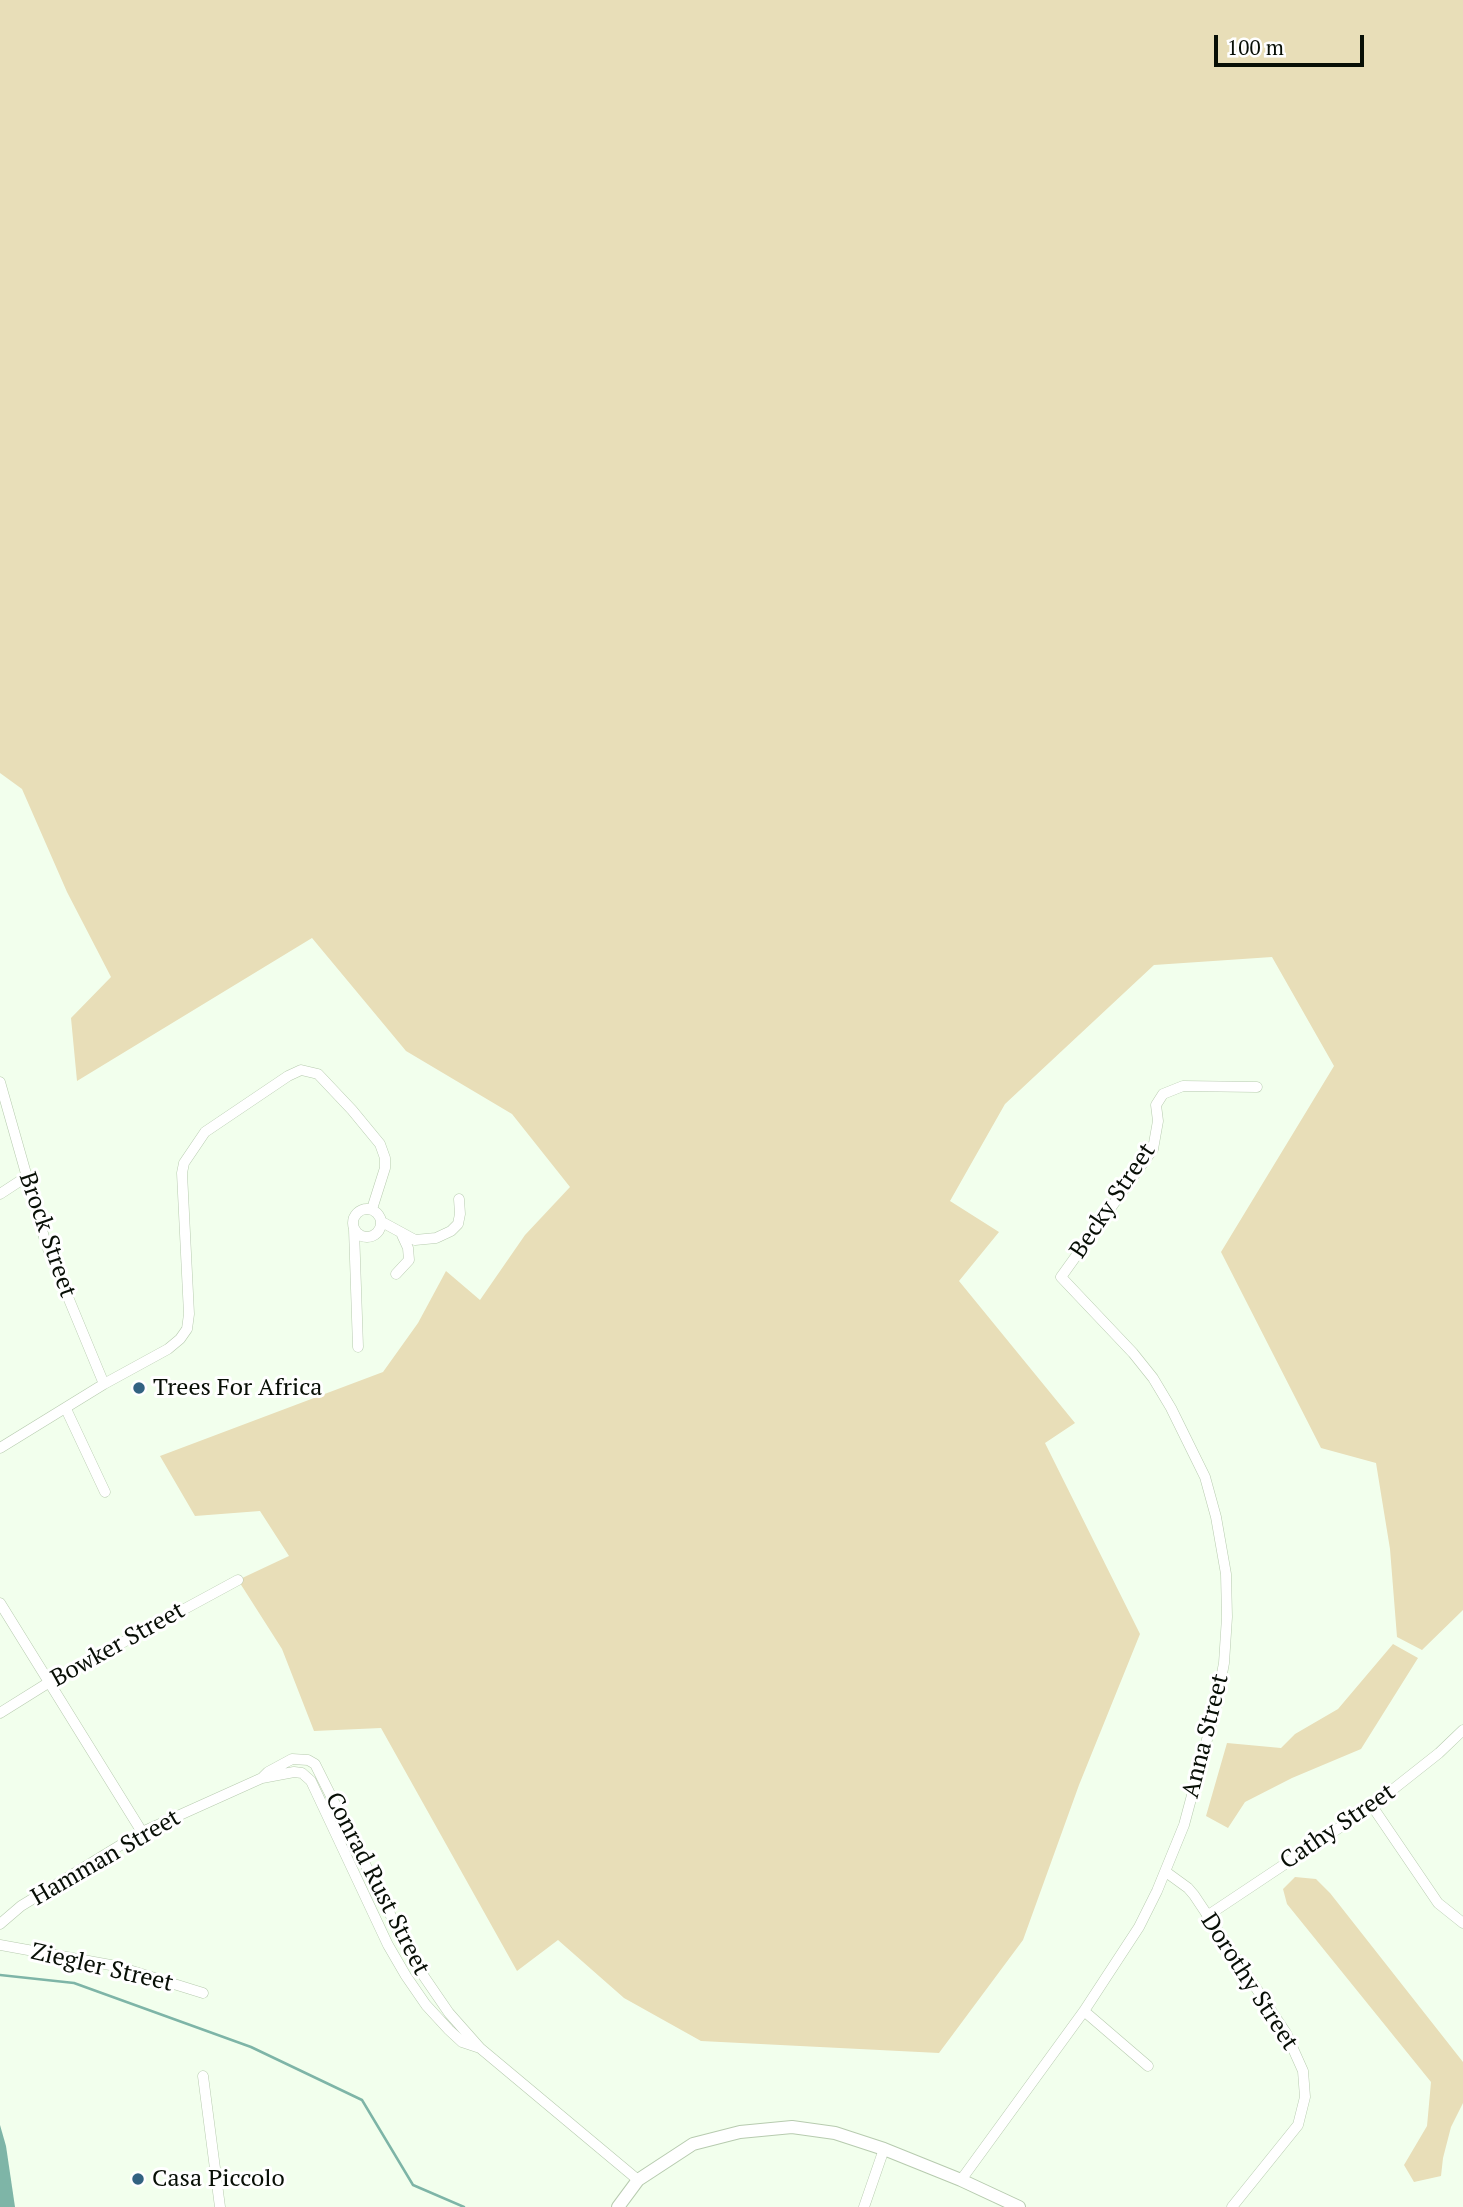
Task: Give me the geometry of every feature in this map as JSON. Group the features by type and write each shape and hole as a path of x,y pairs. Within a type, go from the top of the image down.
{"street":[{"path":"0,1448 104,1384 168,1349 187,1329 189,1314 182,1173 189,1152 205,1132 288,1076 301,1070 318,1074 380,1144 385,1168 372,1209"},
{"name":"Brock Street","path":"0,1082 46,1244 104,1384"},
{"name":"Becky Street","path":"1061,1277 1153,1149 1158,1121 1156,1105 1163,1094 1183,1086 1257,1087"},
{"path":"0,1194 26,1177"},
{"path":"358,1348 354,1216 359,1211 372,1209 379,1214 382,1222 402,1235 415,1240 428,1240 451,1231 458,1224 459,1199"},
{"path":"354,1229 361,1236 371,1237 379,1231 382,1222"},
{"path":"396,1274 407,1264 409,1256 402,1235"},
{"name":"Anna Street","path":"961,2180 1084,2011 1139,1927 1166,1872 1184,1825 1216,1706 1224,1662 1226,1574 1216,1517 1205,1477 1153,1378 1061,1277"},
{"path":"65,1409 105,1492"},
{"name":"Bowker Street","path":"0,1713 48,1682 238,1580"},
{"path":"0,1603 4,1620 48,1682 142,1832"},
{"name":"Cathy Street","path":"1207,1916 1372,1806 1439,1753 1463,1730"},
{"name":"Conrad Rust Street","path":"262,1778 292,1759 308,1760 315,1764 414,1962 443,2005 480,2048 638,2180"},
{"name":"Hamman Street","path":"0,1924 21,1906 142,1832 262,1778 294,1772"},
{"name":"Conrad Rust Street","path":"294,1772 307,1776 311,1781 387,1945 406,1976 426,2005 449,2030 462,2042 480,2048"},
{"path":"1372,1806 1438,1903 1463,1923"},
{"name":"Dorothy Street","path":"1166,1872 1188,1888 1286,2033 1298,2057 1305,2083 1304,2104 1298,2125 1232,2207"},
{"name":"Ziegler Street","path":"0,1945 116,1966 203,1993"},
{"path":"1084,2011 1148,2066"},
{"path":"203,2076 220,2207"},
{"path":"618,2207 638,2180 693,2144 740,2132 792,2127 835,2133 884,2149 1019,2207"},
{"path":"864,2207 884,2149"}],"shaded area":[{"path":"0,0 1463,0 1463,1610 1422,1650 1397,1637 1390,1549 1376,1463 1321,1448 1221,1252 1334,1066 1272,957 1154,965 1005,1104 950,1201 999,1232 959,1281 1075,1423 1045,1443 1140,1634 1079,1785 1023,1940 939,2053 701,2041 624,1998 558,1940 517,1971 381,1728 314,1731 282,1649 238,1580 289,1556 260,1511 195,1516 160,1456 383,1372 418,1323 446,1271 480,1300 525,1235 570,1187 512,1114 406,1051 312,938 77,1081 71,1018 111,977 67,892 22,789 0,773"},
{"path":"1393,1644 1418,1658 1361,1749 1292,1778 1245,1802 1228,1828 1206,1816 1227,1743 1281,1748 1295,1734 1338,1709"},
{"path":"1295,1877 1316,1879 1330,1893 1463,2062 1463,2103 1451,2127 1441,2176 1414,2182 1404,2165 1427,2126 1431,2082 1287,1904 1283,1889"}],"water":[{"path":"0,2125 6,2146 15,2207 0,2207"}],"waterway":[{"path":"0,1975 74,1983 251,2047 362,2100 413,2185 464,2207"}],"place":[{"name":"Trees For Africa","path":"139,1388"},
{"name":"Casa Piccolo","path":"138,2179"}]}
